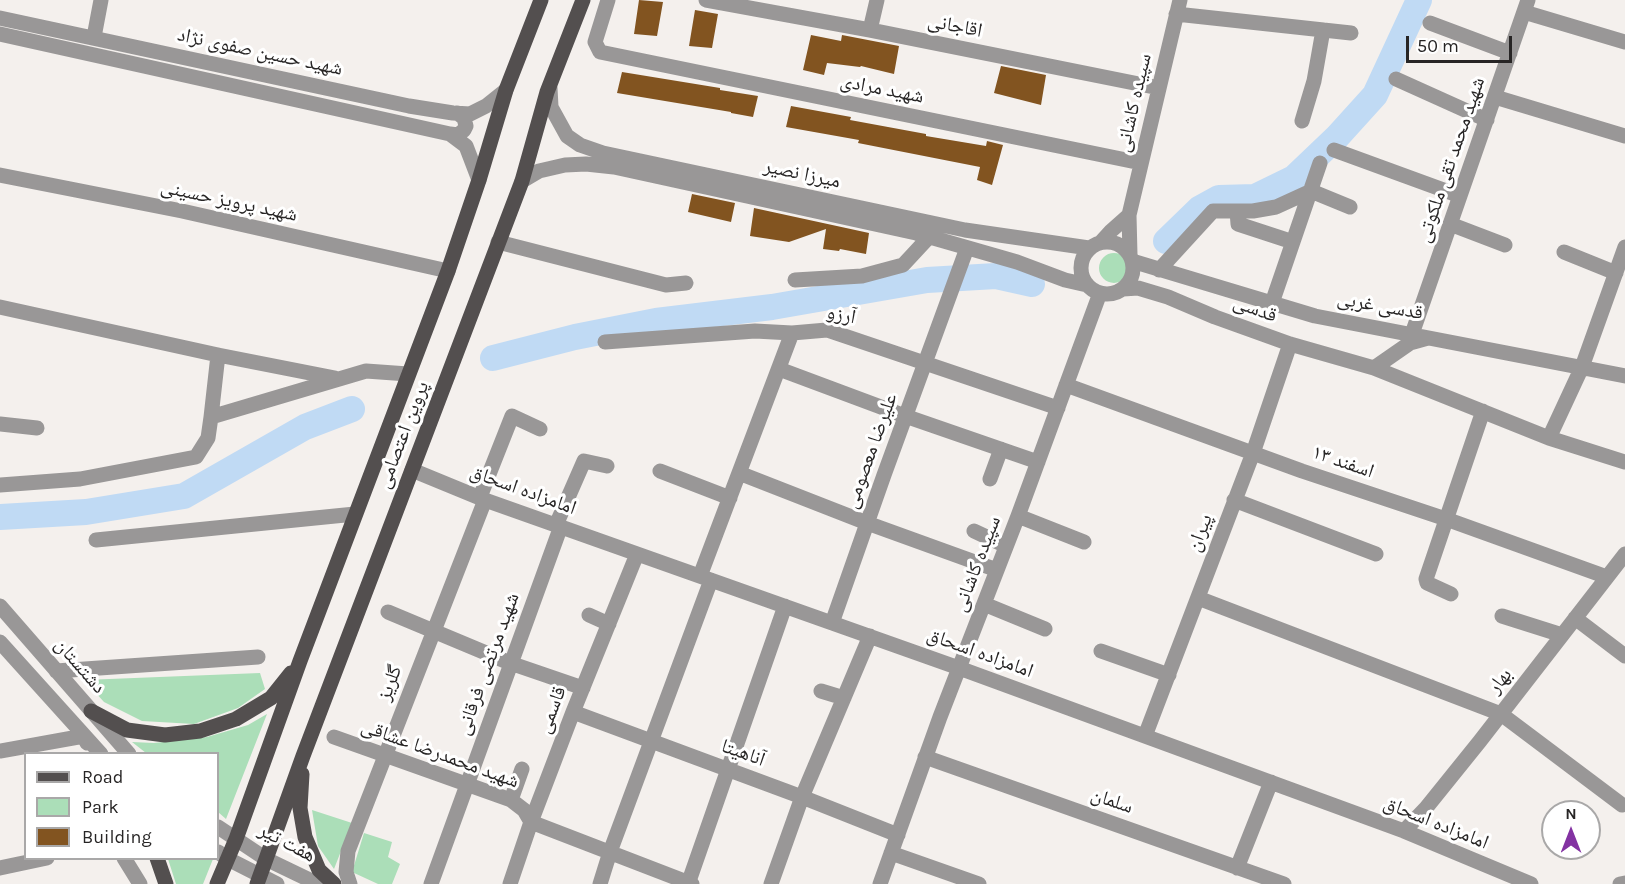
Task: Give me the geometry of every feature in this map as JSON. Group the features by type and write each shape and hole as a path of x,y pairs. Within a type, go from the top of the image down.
{"main road":[{"name":"پروین اعتصامی","path":"217,884 223,855 236,839 300,661 448,271 506,90 541,0"},
{"name":"پروین اعتصامی","path":"259,880 303,756 522,181 550,82 583,0"},
{"path":"91,711 127,730 165,735 200,731 236,719 271,698 300,661"},
{"path":"303,756 300,808 305,837 319,870 334,884"},
{"path":"158,860 166,884"}],"street":[{"path":"94,37 101,0"},
{"name":"شهید مرادی","path":"608,0 595,42 600,52 613,56 1141,163"},
{"name":"اقاجانی","path":"706,0 870,30 1159,88"},
{"path":"870,30 877,0"},
{"path":"1526,6 1625,42"},
{"name":"شهید محمد تقی ملکوتی","path":"1413,334 1526,6"},
{"path":"1178,7 1351,33"},
{"name":"سپیده کاشانی","path":"1131,258 1129,215 1178,7"},
{"name":"شهید حسین صفوی نژاد","path":"0,18 409,106 457,113 470,114 486,106 506,90"},
{"path":"1430,23 1510,53"},
{"path":"1302,122 1314,81 1323,30"},
{"name":"شهید حسین صفوی نژاد","path":"0,34 450,134"},
{"path":"1396,79 1487,120"},
{"name":"میرزا نصیر","path":"550,82 551,106 567,136 602,159 638,172 929,237 1017,262 1093,289"},
{"path":"1495,97 1625,136"},
{"path":"450,134 458,135 466,126 464,118 457,113"},
{"path":"450,134 465,146 479,180"},
{"path":"1334,150 1460,195"},
{"name":"میرزا نصیر","path":"522,181 539,171 553,167 586,164 602,159 960,229 1095,245"},
{"path":"1272,303 1320,163"},
{"name":"شهید پرویز حسینی","path":"0,175 182,211 448,271"},
{"path":"1159,270 1213,211 1276,207 1311,191 1350,207"},
{"path":"1237,211 1238,224 1293,243"},
{"path":"1095,245 1114,243 1126,250 1131,258 1132,276 1123,288 1116,292 1108,294 1093,289 1082,276 1080,266 1083,256 1095,245 1129,215"},
{"path":"1450,224 1505,245"},
{"name":"علیرضا معصومی","path":"832,623 950,294 962,246 960,229"},
{"path":"795,280 862,276 903,265 929,237"},
{"path":"498,242 666,285 686,283"},
{"path":"1549,438 1582,367 1625,247"},
{"path":"1564,252 1616,273"},
{"name":"قدسی غربی","path":"1131,258 1159,270 1315,316 1625,376"},
{"name":"قدسی","path":"1123,288 1138,288 1168,297 1290,344 1374,368 1549,438 1625,462"},
{"name":"سپیده کاشانی","path":"880,884 1058,408 1093,289"},
{"path":"0,307 338,379"},
{"name":"آرزو","path":"605,342 755,331 792,333 827,330 1058,408"},
{"path":"600,884 651,742 706,578 730,498 792,333"},
{"path":"1374,368 1410,343 1430,337"},
{"name":"پیران","path":"1145,736 1252,453 1290,344"},
{"path":"0,485 80,479 196,457 208,438 219,355"},
{"path":"778,369 1038,462"},
{"path":"211,417 366,371 408,374"},
{"name":"اسفند ۱۳","path":"1066,385 1252,453 1607,577"},
{"path":"1451,594 1427,583 1426,579 1483,411"},
{"name":"گلریز","path":"350,884 346,872 348,851 433,632 512,416 540,429"},
{"path":"0,423 37,428"},
{"path":"990,479 1001,449"},
{"name":"شهید مرتضی فرقانی","path":"431,884 584,461 607,466"},
{"name":"امامزاده اسحاق","path":"412,470 482,498 959,668 1404,831 1531,884"},
{"path":"660,471 730,498"},
{"path":"740,473 867,523 997,570"},
{"path":"1234,500 1376,554"},
{"path":"96,540 355,514"},
{"path":"1018,516 1084,542"},
{"path":"974,531 1006,546"},
{"name":"قاسمی","path":"510,884 573,712 638,554"},
{"name":"بهار","path":"1404,831 1426,808 1501,714 1625,554"},
{"path":"1198,598 1501,714 1622,805"},
{"path":"984,604 1046,629"},
{"name":"دشتستان","path":"0,606 128,752"},
{"path":"690,884 785,606"},
{"path":"388,612 510,663 583,688"},
{"path":"588,615 609,624"},
{"path":"1502,616 1562,635"},
{"path":"1575,618 1625,656"},
{"path":"771,884 802,797 870,636"},
{"path":"0,642 100,752"},
{"path":"1101,651 1169,675"},
{"path":"56,671 258,657"},
{"path":"821,691 844,699"},
{"name":"آناهیتا","path":"573,712 898,835"},
{"path":"0,751 84,736"},
{"path":"84,736 92,752"},
{"name":"شهید محمدرضا عشاقی","path":"334,737 511,800 524,810 531,822 690,884"},
{"name":"سلمان","path":"926,757 1284,884"},
{"path":"511,800 522,769"},
{"path":"1237,868 1271,782"},
{"path":"219,828 236,839"},
{"name":"هفت تیر","path":"236,839 266,859 318,884"},
{"path":"891,853 979,884"},
{"name":"هفت تیر","path":"223,855 259,880 277,884"},
{"path":"0,868 38,860"},
{"path":"125,860 140,884"},
{"path":"1620,884 1625,883"}],"green space":[{"path":"1114,253 1125,257 1129,268 1125,279 1114,283 1103,279 1099,268 1103,257"},
{"path":"260,673 265,689 238,708 194,724 142,721 104,702 84,680"},
{"path":"267,714 226,819 219,813 219,752 145,752 132,742 154,743 207,737 248,725"},
{"path":"312,810 352,823 334,869 318,846"},
{"path":"364,833 392,842 388,857 400,864 392,884 378,884 352,872"},
{"path":"169,860 213,860 203,884 176,884"}],"building":[{"path":"639,0 663,2 657,36 634,34"},
{"path":"695,10 718,14 712,48 689,46"},
{"path":"811,35 841,41 842,35 899,46 894,74 861,66 827,63 824,75 803,70"},
{"path":"1001,66 1046,75 1041,105 994,93"},
{"path":"622,72 758,96 753,117 617,93"},
{"path":"791,106 851,117 850,120 926,134 926,136 986,146 987,141 1003,145 992,185 977,180 980,167 858,143 859,140 786,127"},
{"path":"692,194 735,203 731,222 688,212"},
{"path":"754,208 869,233 866,254 840,249 839,251 823,249 826,229 789,242 750,236"}],"waterway":[{"path":"1166,241 1199,209 1219,198 1255,197 1294,178 1337,137 1375,95 1419,0"},
{"path":"493,358 575,337 656,321 772,307 927,280 996,276 1032,284"},
{"path":"0,517 86,512 184,496 305,427 352,409"}]}
